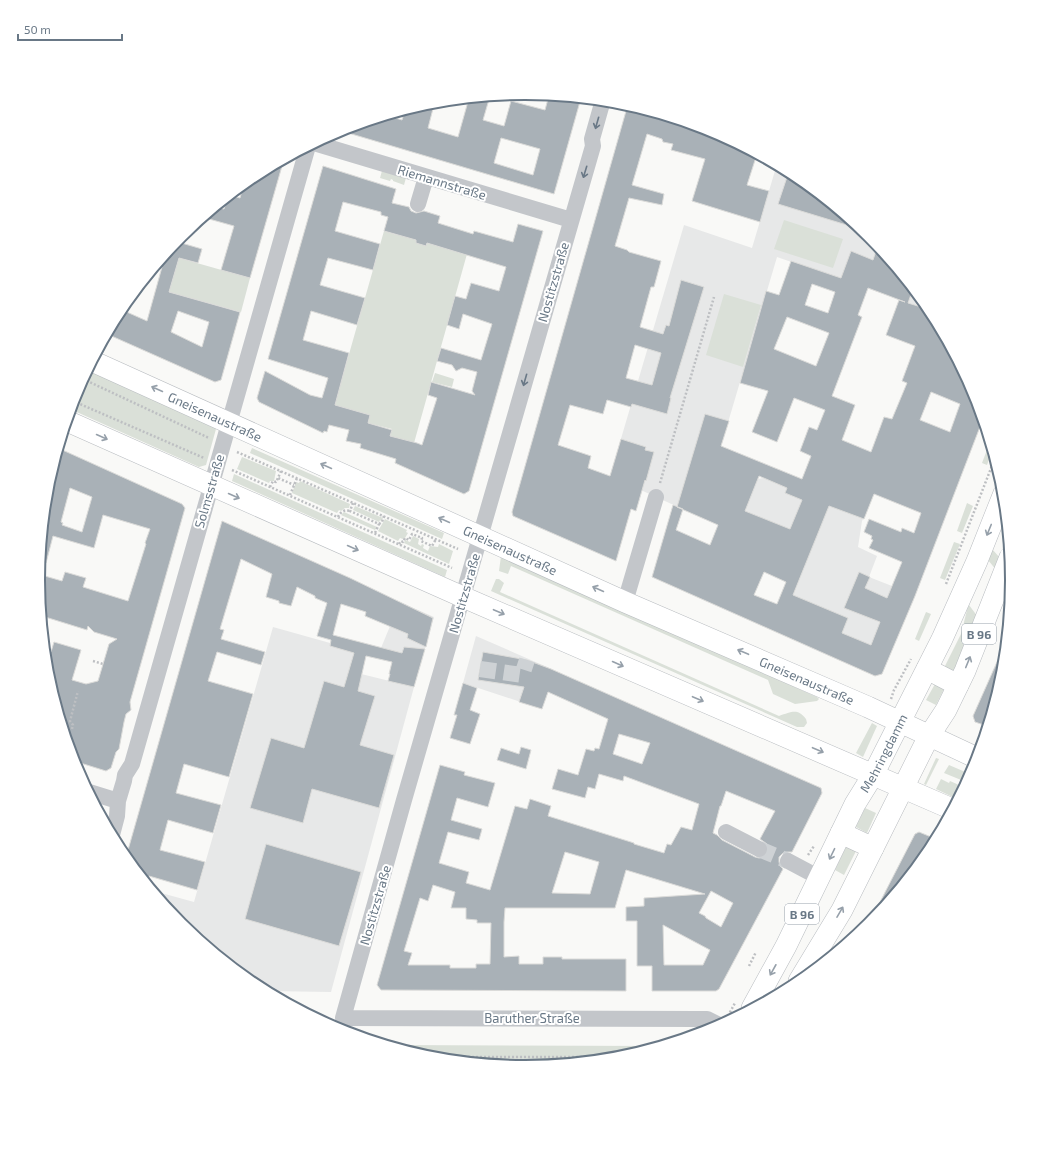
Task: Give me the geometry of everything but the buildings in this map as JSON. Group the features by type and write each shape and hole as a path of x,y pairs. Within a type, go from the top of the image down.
{"main road":[{"name":"Gneisenaustraße","path":"97,363 626,602 835,692 971,755"},
{"path":"71,423 463,597 947,807"},
{"name":"Mehringdamm","path":"807,967 842,910 873,848 888,782 899,722 919,664 959,602 999,505"},
{"name":"Mehringdamm","path":"757,999 786,946 855,804 888,782 930,736 946,710 958,685 1005,570"},
{"path":"919,664 958,685"},
{"path":"841,833 873,848"}],"street":[{"name":"Nostitzstraße","path":"343,1018 593,146 592,139 601,106"},
{"name":"Riemannstraße","path":"321,145 571,220"},
{"name":"Solmsstraße","path":"114,827 117,816 118,801 125,775 132,764 306,153"},
{"path":"418,204 423,176"},
{"path":"626,602 656,497"},
{"path":"96,794 118,801"},
{"path":"726,832 759,849"},
{"path":"788,861 820,878"},
{"name":"Baruther Straße","path":"343,1018 707,1019 712,1022"}],"path":[{"path":"656,497 714,297"},
{"path":"88,382 209,438"},
{"path":"79,404 204,458"},
{"path":"238,452 458,549"},
{"path":"945,588 992,467"},
{"path":"232,470 452,568"},
{"path":"270,487 271,483 276,482 281,471"},
{"path":"278,478 294,485"},
{"path":"290,495 297,478"},
{"path":"350,511 353,503"},
{"path":"338,517 340,513 348,510 379,524"},
{"path":"375,534 384,516"},
{"path":"400,544 405,538 409,540 412,534 422,538 421,540 432,546 436,539"},
{"path":"93,661 103,664"},
{"path":"897,685 919,664"},
{"path":"72,729 73,725 70,721 78,691"},
{"path":"749,966 756,952"},
{"path":"483,1057 567,1057"}],"shaded area":[{"path":"383,167 407,174 404,185 391,179 390,181 380,178"},
{"path":"775,170 792,180 817,199 864,240 886,263 906,287 919,306 777,257 700,517 610,476 684,225 752,248"},
{"path":"784,220 843,239 833,268 774,249"},
{"path":"400,227 419,232 416,243 426,246 427,243 467,254 414,443 390,436 392,429 368,423 370,415 338,406 334,407 384,231 397,235"},
{"path":"179,258 250,278 241,312 169,292"},
{"path":"724,294 761,305 743,367 706,355"},
{"path":"93,372 215,427 216,429 206,465 199,467 76,412"},
{"path":"435,373 454,379 452,387 432,382"},
{"path":"252,448 444,533 442,539 250,453"},
{"path":"987,449 990,458 987,465 982,463"},
{"path":"242,457 276,471 274,481 270,481 269,483 237,469"},
{"path":"234,474 447,570 445,577 232,481"},
{"path":"763,478 869,507 862,521 858,547 877,556 869,577 892,586 877,621 880,623 868,652 850,645 843,662 810,647 818,627 786,613 805,566 773,552 740,523 758,479"},
{"path":"300,481 350,504 349,508 345,508 341,511 339,510 337,513 292,493 296,482 299,483"},
{"path":"967,503 973,506 962,533 957,531"},
{"path":"355,506 383,518 379,522 353,510"},
{"path":"344,512 377,527 375,530 341,515"},
{"path":"385,519 407,530 406,532 408,533 405,538 400,538 398,541 378,531"},
{"path":"413,536 419,539 418,544 421,546 422,544 424,545 423,548 428,551 430,546 438,547 439,544 453,551 449,564 404,543 405,540 410,542"},
{"path":"954,542 960,544 945,580 940,578"},
{"path":"992,549 1001,559 997,571 988,560"},
{"path":"501,556 819,699 817,701 795,704 773,694 768,680 511,566 508,574 499,571"},
{"path":"496,579 499,579 504,583 500,592 779,716 794,712 800,713 806,719 807,723 804,727 797,727 491,591"},
{"path":"400,602 434,617 422,658 381,648"},
{"path":"969,605 978,617 953,672 944,668 961,634"},
{"path":"926,612 931,614 919,641 915,639"},
{"path":"273,627 330,643 330,646 354,653 349,671 414,687 331,992 279,991 258,979 209,940 186,919 162,893 194,902"},
{"path":"476,636 554,670 542,709 463,683"},
{"path":"935,684 944,689 936,705 926,700"},
{"path":"872,723 877,726 863,757 856,753"},
{"path":"936,758 939,759 926,785 924,784"},
{"path":"949,765 964,772 960,780 944,773"},
{"path":"941,779 949,783 950,781 958,785 953,797 936,789"},
{"path":"865,808 876,813 867,833 856,827"},
{"path":"846,847 856,851 844,875 835,870"},
{"path":"410,1045 636,1046 588,1055 525,1060 462,1055"}],"tunnel":[{"path":"480,669 522,675 527,660"},
{"path":"759,849 788,861"}]}
